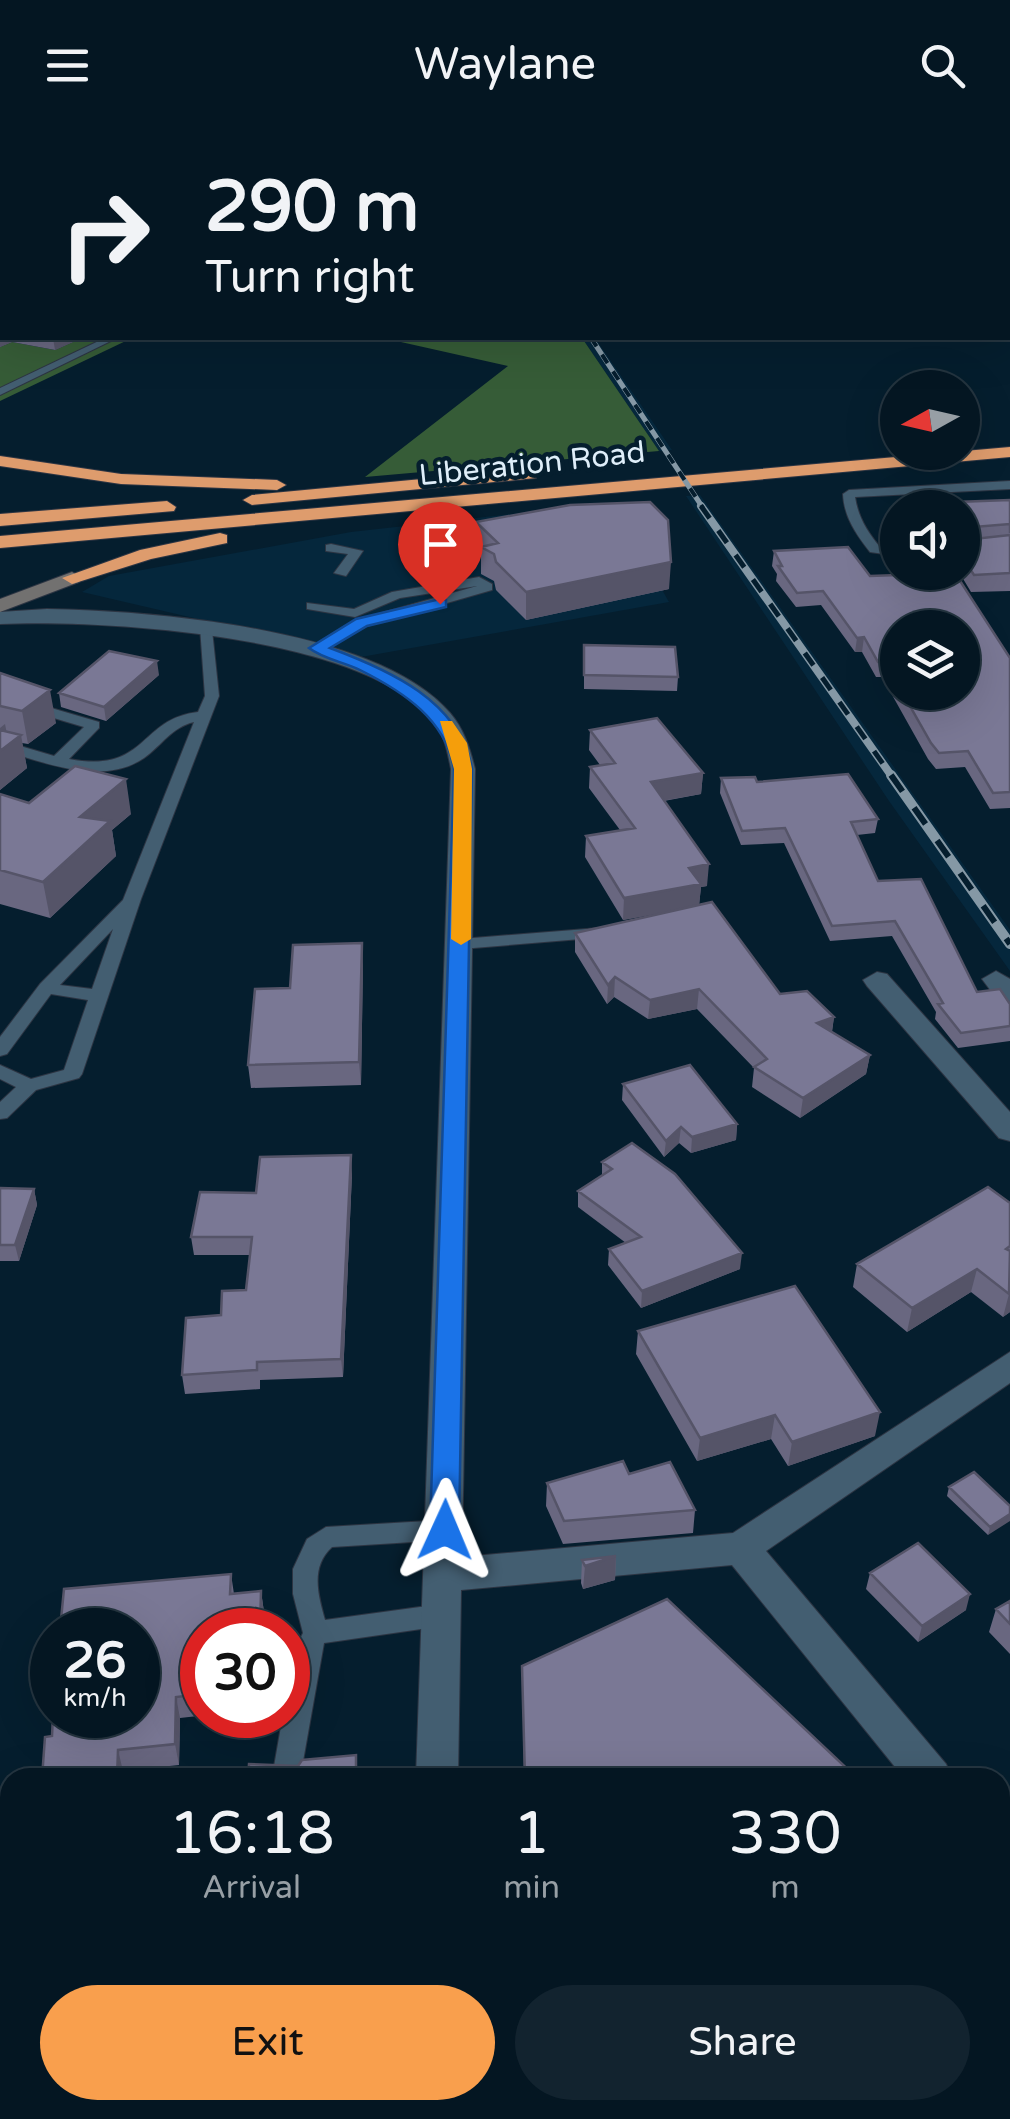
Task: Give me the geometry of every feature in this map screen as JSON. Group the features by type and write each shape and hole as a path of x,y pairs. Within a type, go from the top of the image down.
{"highway":[{"path":"980,435 1010,432"},
{"path":"707,459 880,445"},
{"name":"Liberation Road","path":"7,544 1010,452"},
{"path":"0,461 121,479 216,486 435,482"},
{"name":"Liberation Road","path":"0,517 545,473"},
{"path":"72,578 147,554 365,511"}],"main road":[{"path":"0,606 72,578"}],"street":[{"path":"72,578 75,598 110,616"},
{"path":"0,618 110,616 317,648 367,668 410,692 440,715 458,743 463,769 461,944 437,1768"},
{"path":"876,980 1010,1131"},
{"path":"443,1574 741,1548 1010,1364"},
{"path":"741,1548 922,1768"}],"lane":[{"path":"0,392 108,340"},
{"path":"930,490 1010,486"},
{"path":"880,492 850,494 848,508 869,542 880,548"},
{"path":"331,548 356,551 341,573"},
{"path":"317,648 358,618 397,595 456,582 479,581 487,588 358,618 312,606 324,591"},
{"path":"0,1113 29,1086 72,1074 132,899 212,696 205,630"},
{"path":"0,697 94,724 60,760"},
{"path":"0,746 90,766 124,763 168,724 184,716 204,716"},
{"path":"0,1050 46,988 132,899"},
{"path":"461,944 612,931"},
{"path":"46,988 100,996"},
{"path":"0,1071 29,1086"},
{"path":"288,1768 308,1648 316,1633 306,1602 305,1562 313,1546 326,1537 445,1530"},
{"path":"316,1633 442,1616"}],"shaded area":[{"path":"583,340 596,340 672,450 659,451"},
{"path":"700,495 1010,930 1010,971 889,801 686,496"},
{"path":"583,506 644,558 669,602 361,657 82,592 109,576 351,532"}],"green space":[{"path":"78,340 128,340 0,401 0,347 12,342 55,350"},
{"path":"392,340 583,340 659,451 365,477 508,366"}],"building":[{"path":"1010,500 1010,524 980,526 980,501"},
{"path":"650,502 668,520 671,562 526,592 496,562 494,554 481,547 498,543 476,522 570,505"},
{"path":"1010,535 1010,573 980,575 980,538"},
{"path":"848,547 870,576 880,576 880,590 966,590 979,610 880,610 878,662 864,637 857,638 823,591 797,593 778,566 782,566 774,551"},
{"path":"980,612 1010,658 1010,792 993,793 968,751 939,753 912,710 980,710"},
{"path":"584,645 675,647 678,677 584,675"},
{"path":"109,651 157,661 104,707 59,693"},
{"path":"0,673 50,690 22,711 0,706"},
{"path":"657,718 703,773 651,782 709,864 689,868 701,884 624,898 586,836 635,828 590,767 615,763 590,730"},
{"path":"0,730 21,735 0,751"},
{"path":"75,766 126,779 80,817 110,821 43,882 0,870 0,794 29,803"},
{"path":"848,774 878,819 851,822 878,881 921,879 977,992 1000,989 1010,1004 1010,1026 961,1033 938,1004 943,1003 895,921 832,926 785,828 742,831 721,778 755,777 757,782"},
{"path":"712,902 780,994 807,991 834,1017 817,1023 870,1055 803,1098 754,1067 767,1059 699,989 650,1000 615,977 608,985 575,933"},
{"path":"362,943 359,1062 248,1065 255,989 290,988 293,945"},
{"path":"690,1065 737,1124 692,1137 681,1127 666,1141 623,1084"},
{"path":"632,1143 675,1174 742,1253 642,1291 609,1249 641,1237 578,1191 612,1169 602,1162"},
{"path":"351,1155 341,1359 257,1362 257,1370 182,1375 186,1318 221,1315 222,1291 246,1290 252,1237 191,1237 200,1192 256,1193 260,1157"},
{"path":"988,1187 1010,1203 1010,1246 1006,1249 1010,1251 1009,1294 977,1269 912,1308 857,1264"},
{"path":"0,1188 34,1189 15,1245 0,1245"},
{"path":"795,1286 880,1412 792,1442 775,1415 700,1438 638,1331"},
{"path":"623,1461 629,1474 670,1462 695,1510 564,1521 547,1483"},
{"path":"974,1472 1010,1506 1010,1514 990,1527 949,1487"},
{"path":"918,1543 970,1594 922,1626 870,1573"},
{"path":"616,1556 585,1566 582,1560"},
{"path":"231,1574 230,1594 261,1591 261,1608 180,1608 180,1697 176,1697 175,1744 118,1750 117,1768 43,1768 45,1738 160,1738 160,1608 62,1608 64,1589"},
{"path":"667,1599 846,1768 525,1768 522,1666"},
{"path":"1010,1601 1010,1624 996,1609"},
{"path":"356,1755 356,1768 249,1768 249,1764 298,1766 302,1760"}],"railway":[{"path":"592,340 703,508"},
{"path":"701,506 893,778"},
{"path":"891,775 1010,944"}],"slow traffic":[{"path":"446,724 458,743 463,769 461,939"}],"route":[{"path":"440,604 362,623 317,648 367,668 410,692 440,715 458,743 463,769 445,1530"}]}
